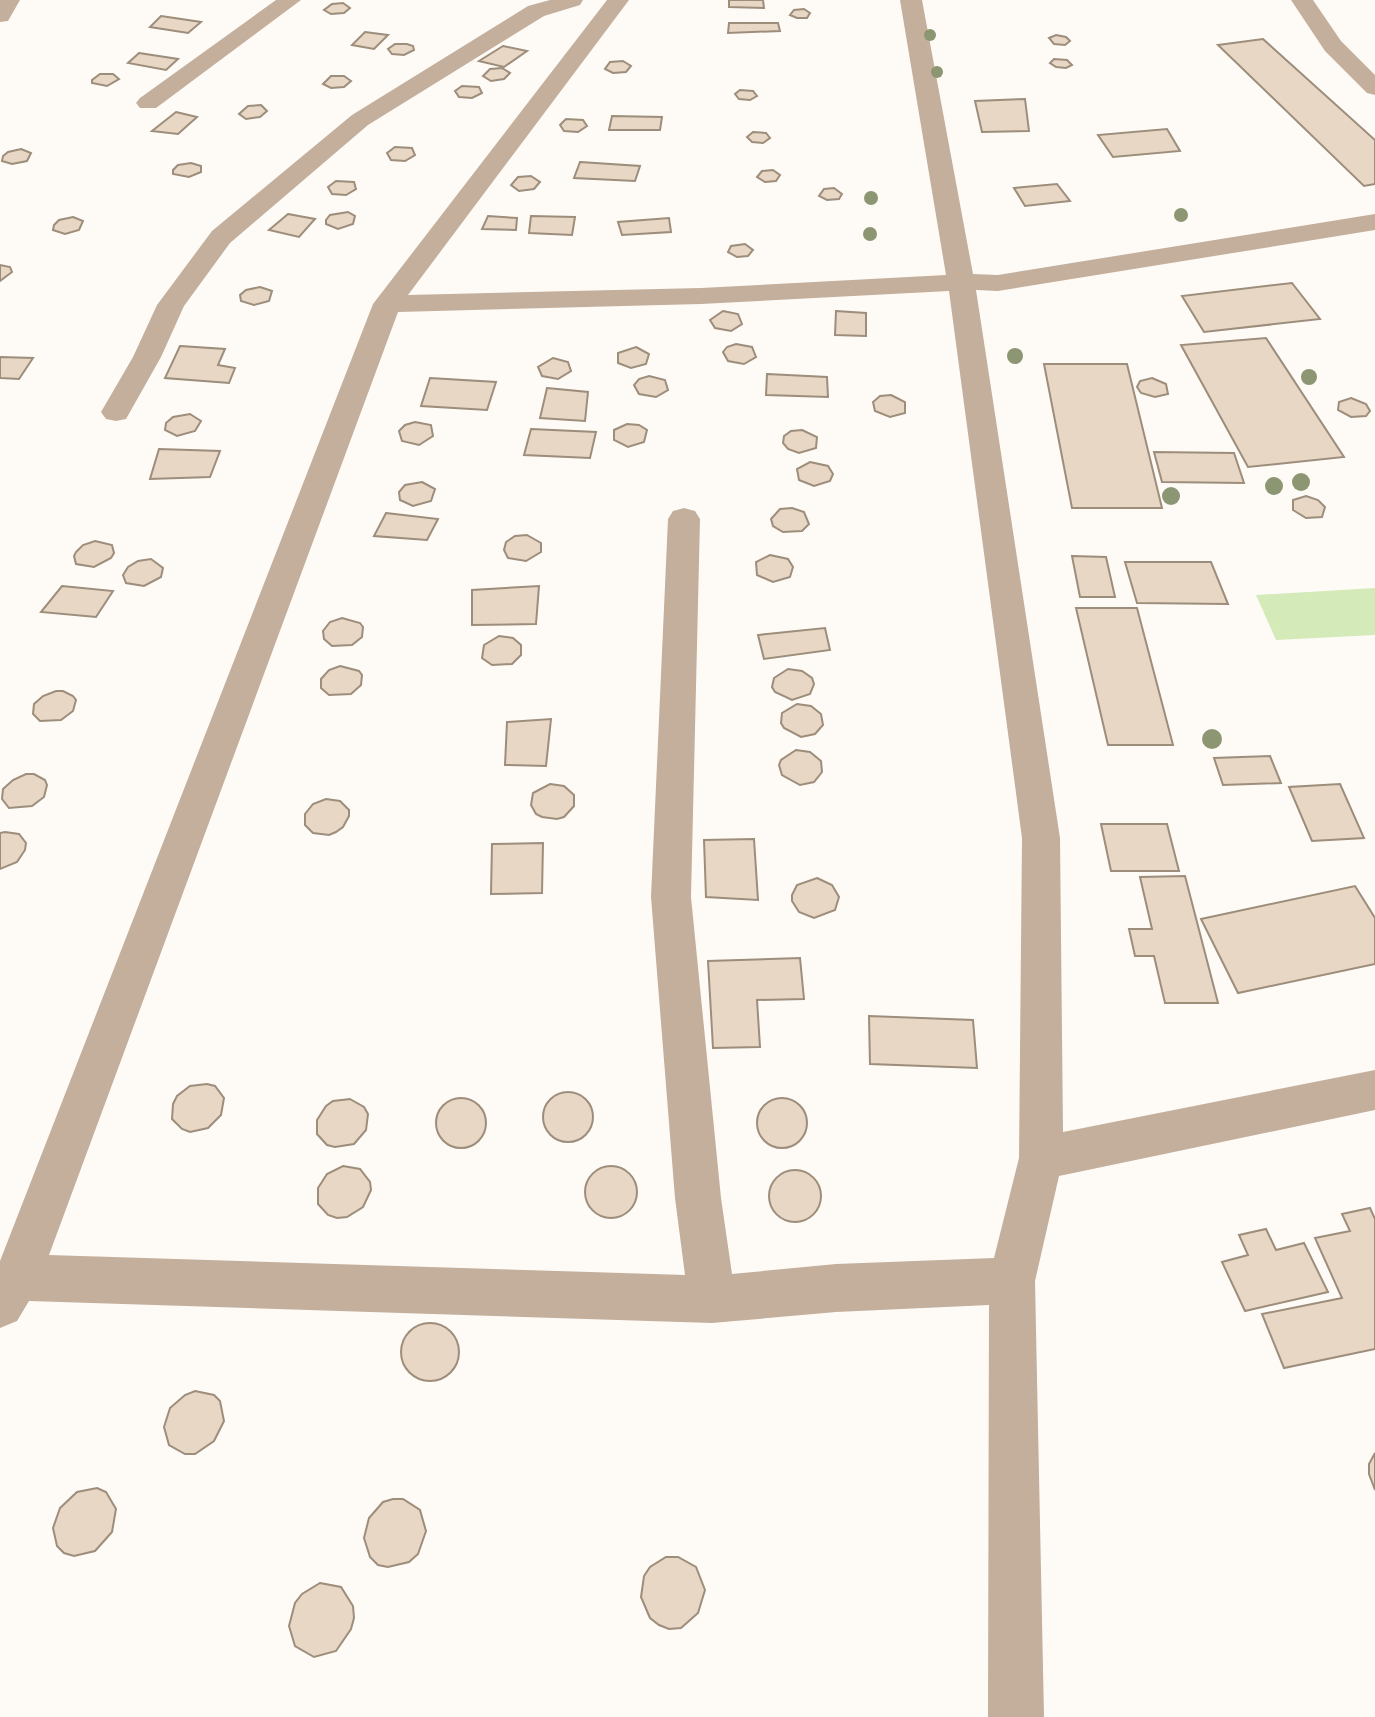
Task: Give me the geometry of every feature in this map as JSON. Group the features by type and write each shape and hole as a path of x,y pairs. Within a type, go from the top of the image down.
{"street":[{"path":"0,16 9,0"},
{"path":"148,103 290,0"},
{"path":"116,412 147,357 171,305 221,237 360,120 536,11 572,0"},
{"path":"618,0 387,304 8,1291 712,1299 836,1289 1012,1281"},
{"path":"911,0 961,282 1041,838 1041,1158 1012,1281 1016,1717"},
{"path":"1302,0 1333,46 1375,88"},
{"path":"387,304 701,296 961,282 998,283 1375,222"},
{"path":"684,519 671,898 698,1198 712,1299"},
{"path":"1041,1158 1375,1090"}],"green space":[{"path":"1375,588 1375,635 1276,640 1256,595"}],"building":[{"path":"729,0 763,0 764,8 729,7"},
{"path":"343,3 350,8 344,13 331,14 324,10 332,4"},
{"path":"804,9 810,13 807,18 790,15 794,10"},
{"path":"161,16 201,22 188,33 150,27"},
{"path":"729,23 778,23 780,31 728,33"},
{"path":"365,32 388,35 374,49 352,45"},
{"path":"1056,35 1066,37 1070,41 1065,45 1054,44 1049,38"},
{"path":"1263,39 1375,140 1375,184 1364,186 1218,45"},
{"path":"395,44 407,44 413,46 414,50 404,55 392,54 388,49"},
{"path":"503,46 527,51 504,67 479,61"},
{"path":"139,53 178,59 166,70 128,63"},
{"path":"1054,59 1067,60 1072,65 1066,68 1056,67 1050,63"},
{"path":"623,61 631,66 626,72 613,73 605,69 610,62"},
{"path":"502,68 510,73 504,79 491,81 483,76 490,69"},
{"path":"100,74 113,74 119,79 107,86 92,83"},
{"path":"331,76 344,76 351,81 344,87 331,88 323,84"},
{"path":"462,86 479,87 482,93 472,98 459,97 455,91"},
{"path":"740,90 753,91 757,96 750,100 739,99 735,94"},
{"path":"1025,99 1029,131 982,132 975,101"},
{"path":"261,105 267,111 260,117 246,119 239,114 248,106"},
{"path":"176,112 197,117 178,134 152,131"},
{"path":"612,116 662,117 660,130 609,130"},
{"path":"566,119 583,120 587,126 578,132 564,131 560,125"},
{"path":"1167,129 1180,151 1113,157 1098,135"},
{"path":"753,132 766,133 770,138 763,143 752,142 747,137"},
{"path":"395,147 412,148 415,155 405,161 391,160 387,153"},
{"path":"21,149 31,153 27,161 12,164 2,161 8,152"},
{"path":"580,162 640,166 635,181 574,178"},
{"path":"191,163 201,166 201,172 189,177 173,174 178,165"},
{"path":"773,170 780,175 776,181 765,182 757,177 762,171"},
{"path":"531,176 540,182 534,189 519,191 511,185 518,177"},
{"path":"336,181 354,182 356,189 346,195 332,194 328,187"},
{"path":"1057,184 1070,201 1025,206 1014,188"},
{"path":"834,188 842,194 839,199 827,200 819,196 824,189"},
{"path":"348,212 355,216 353,224 338,229 326,224 330,215"},
{"path":"288,214 315,219 299,237 269,230"},
{"path":"488,216 517,218 516,230 482,229"},
{"path":"531,216 575,217 572,235 529,233"},
{"path":"73,217 83,221 79,230 65,234 53,230 59,220"},
{"path":"669,218 671,232 622,235 618,222"},
{"path":"745,244 753,250 748,256 737,257 728,252 731,246"},
{"path":"0,265 10,267 12,272 0,281"},
{"path":"1292,283 1320,319 1204,332 1182,296"},
{"path":"260,287 272,291 269,301 254,305 241,301 240,295 246,290"},
{"path":"723,311 738,314 742,324 731,331 715,328 710,320"},
{"path":"836,311 866,313 866,336 835,335"},
{"path":"1266,338 1344,457 1248,467 1181,345"},
{"path":"736,344 752,347 756,357 744,364 728,361 723,352 727,347"},
{"path":"180,346 225,349 218,365 235,368 229,383 165,378"},
{"path":"636,347 649,354 646,364 631,368 618,363 618,353"},
{"path":"0,357 33,358 19,379 0,378"},
{"path":"553,358 568,362 571,371 558,379 542,376 538,367"},
{"path":"1044,364 1127,364 1162,508 1072,508"},
{"path":"767,374 827,377 828,397 766,395"},
{"path":"649,376 665,380 668,390 656,397 639,394 634,385 639,379"},
{"path":"430,378 496,382 487,410 421,406"},
{"path":"1152,378 1166,384 1168,394 1155,397 1141,393 1137,387 1140,381"},
{"path":"547,388 588,392 585,421 540,418"},
{"path":"891,395 905,402 905,413 890,417 875,411 873,402 880,396"},
{"path":"1351,398 1366,404 1370,411 1366,416 1351,417 1338,410 1339,402"},
{"path":"190,414 201,421 195,431 177,436 165,430 166,423 173,417"},
{"path":"415,422 431,425 433,436 419,445 402,441 399,431 405,425"},
{"path":"627,424 639,425 647,430 644,442 628,447 614,440 614,430"},
{"path":"531,429 596,432 590,458 524,455"},
{"path":"802,430 817,437 816,448 799,453 788,449 783,443 784,436 791,431"},
{"path":"159,449 220,451 210,477 150,479"},
{"path":"1154,452 1234,453 1244,483 1162,482"},
{"path":"810,462 828,466 833,474 830,481 814,486 799,480 797,469"},
{"path":"422,482 435,489 431,501 413,506 400,500 399,492 405,485"},
{"path":"1306,496 1318,500 1325,507 1322,517 1306,518 1293,510 1293,500"},
{"path":"792,508 804,512 809,524 802,531 783,532 773,526 771,519 780,509"},
{"path":"386,513 438,519 427,540 374,536"},
{"path":"527,535 541,543 541,552 526,561 508,558 504,550 506,542 515,536"},
{"path":"95,541 112,545 114,553 111,558 94,567 76,564 76,552 83,545"},
{"path":"770,555 788,559 793,567 790,577 773,582 757,575 756,562"},
{"path":"1072,556 1106,557 1115,597 1080,597"},
{"path":"151,559 163,568 161,577 144,586 126,583 123,575 128,567 138,561"},
{"path":"1125,562 1211,562 1228,604 1137,603"},
{"path":"62,586 113,591 96,617 41,612"},
{"path":"539,586 536,624 472,625 472,590"},
{"path":"1076,608 1137,608 1173,745 1108,745"},
{"path":"342,618 360,623 363,627 362,637 352,645 332,646 324,639 323,631 330,622"},
{"path":"825,628 830,650 764,659 758,635"},
{"path":"499,636 513,638 521,645 521,655 512,664 492,665 482,658 484,645"},
{"path":"340,666 359,671 362,675 361,685 351,694 329,695 321,688 321,679 329,670"},
{"path":"788,669 802,671 812,678 814,684 810,694 792,700 775,692 772,687 774,678"},
{"path":"56,691 73,696 76,700 73,711 61,720 40,721 33,714 34,704 43,696"},
{"path":"797,704 811,706 821,714 823,725 815,734 801,737 784,728 781,723 782,713"},
{"path":"551,719 546,766 505,765 507,722"},
{"path":"796,750 810,752 821,761 822,772 814,782 800,785 782,775 779,765 781,760"},
{"path":"1270,756 1281,783 1223,785 1214,758"},
{"path":"26,774 34,774 45,780 47,785 44,797 32,806 9,808 2,799 3,789"},
{"path":"550,784 564,786 574,795 574,806 564,817 542,817 536,814 531,805 533,793"},
{"path":"1340,784 1364,838 1312,841 1289,787"},
{"path":"326,799 340,801 349,810 349,816 343,827 336,832 329,835 313,833 305,825 305,814 313,804"},
{"path":"1101,824 1167,824 1179,871 1111,871"},
{"path":"0,833 19,834 26,843 17,862 0,869"},
{"path":"754,839 758,900 706,897 704,840"},
{"path":"543,843 542,893 491,894 492,844"},
{"path":"1185,876 1218,1003 1165,1003 1154,956 1135,956 1129,929 1152,929 1140,877"},
{"path":"817,878 832,885 839,897 835,910 814,918 799,912 792,901 792,895 797,885"},
{"path":"1355,886 1375,918 1375,964 1238,993 1201,919"},
{"path":"800,958 804,999 757,1000 760,1047 713,1048 708,961"},
{"path":"869,1016 973,1020 977,1068 870,1064"},
{"path":"190,1086 215,1086 224,1098 221,1115 208,1128 190,1132 182,1129 172,1119 173,1104 177,1096"},
{"path":"568,1092 586,1099 593,1117 586,1135 568,1142 550,1135 543,1117 550,1099"},
{"path":"461,1098 479,1105 486,1123 479,1141 461,1148 443,1141 436,1123 443,1105"},
{"path":"782,1098 800,1105 807,1123 800,1141 782,1148 764,1141 757,1123 764,1105"},
{"path":"350,1099 364,1107 368,1114 366,1130 354,1144 335,1147 327,1145 317,1134 317,1120 326,1106 333,1101"},
{"path":"343,1166 360,1169 370,1182 371,1190 363,1207 347,1217 337,1218 328,1215 318,1204 318,1188 327,1174"},
{"path":"611,1166 630,1173 637,1192 630,1211 611,1218 592,1211 585,1192 592,1173"},
{"path":"795,1170 814,1177 821,1196 814,1215 795,1222 776,1215 769,1196 776,1177"},
{"path":"1370,1208 1375,1219 1375,1349 1284,1368 1262,1314 1342,1298 1315,1238 1350,1231 1342,1214"},
{"path":"1266,1229 1276,1250 1304,1243 1328,1292 1245,1311 1222,1262 1248,1255 1239,1235"},
{"path":"424,1323 436,1323 451,1331 459,1346 459,1358 451,1373 436,1381 424,1381 409,1373 401,1358 401,1346 409,1331"},
{"path":"195,1391 214,1395 220,1401 224,1421 214,1441 195,1454 185,1454 169,1445 164,1427 170,1408 185,1395"},
{"path":"1375,1453 1375,1490 1369,1474 1369,1464"},
{"path":"97,1488 106,1492 116,1509 112,1532 95,1551 74,1556 64,1553 57,1546 53,1528 60,1508 77,1492"},
{"path":"403,1499 420,1510 426,1531 418,1554 409,1562 388,1567 378,1565 370,1557 364,1538 369,1518 383,1502"},
{"path":"666,1557 678,1557 696,1567 705,1590 698,1613 681,1628 669,1629 659,1625 650,1618 641,1597 644,1576 650,1567"},
{"path":"320,1583 341,1587 353,1606 354,1618 351,1629 336,1651 314,1657 295,1646 289,1626 295,1603 302,1594"}]}
